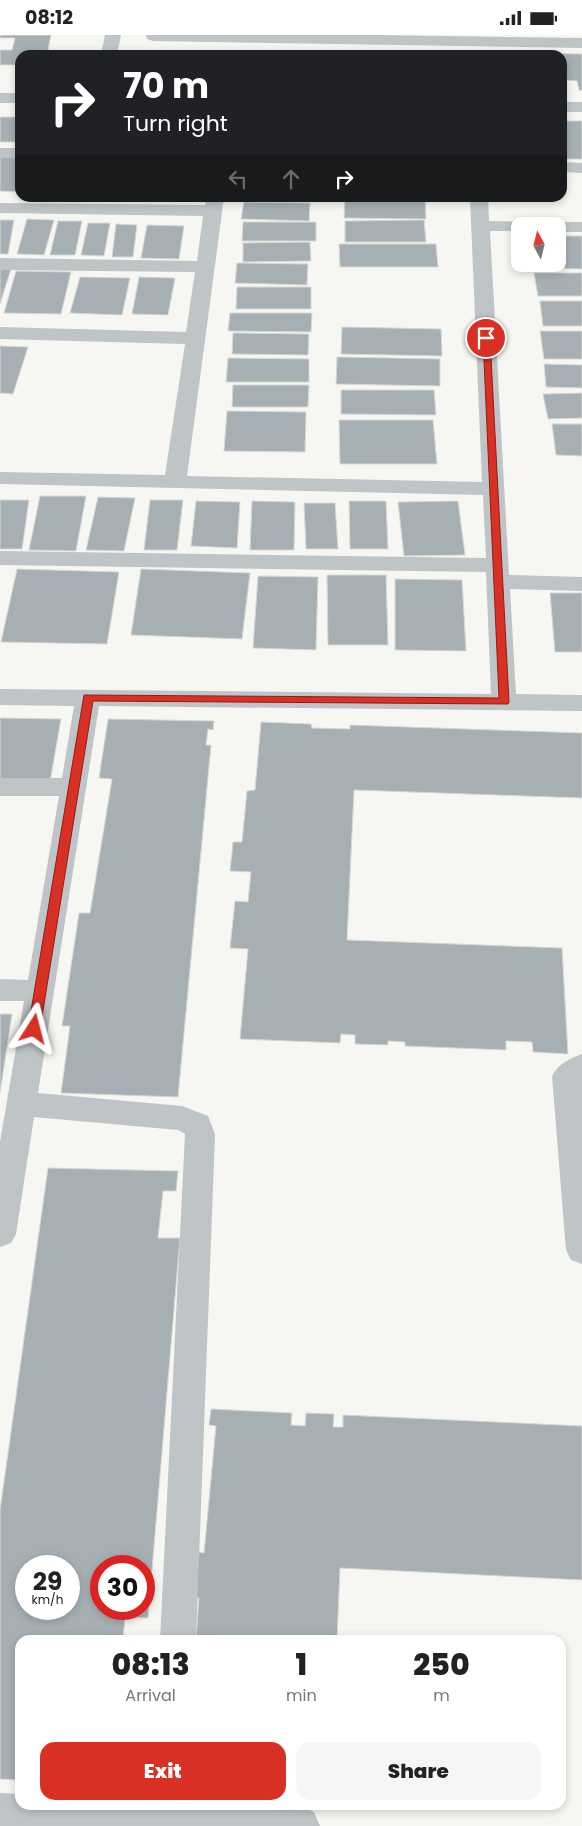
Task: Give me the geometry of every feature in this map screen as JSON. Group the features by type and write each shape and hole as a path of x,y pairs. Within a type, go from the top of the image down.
{"street":[{"path":"110,50 112,35"},
{"path":"153,36 499,48 582,43"},
{"path":"0,98 15,99"},
{"path":"567,107 582,107"},
{"path":"0,153 15,153"},
{"path":"567,167 582,168"},
{"path":"479,202 504,702"},
{"path":"0,208 214,204 175,482"},
{"path":"480,226 511,226"},
{"path":"566,227 582,227"},
{"path":"0,264 206,267"},
{"path":"0,333 196,338"},
{"path":"0,479 494,489"},
{"path":"0,558 498,574 582,584"},
{"path":"0,697 582,703"},
{"path":"0,1234 88,697"},
{"path":"0,787 73,787"},
{"path":"0,990 40,991"},
{"path":"582,1066 567,1076 582,1250"},
{"path":"21,1104 182,1118 197,1125 200,1134 178,1635"},
{"path":"0,1813 170,1817 300,1826"}],"building":[{"path":"0,35 51,35 48,50 15,50 15,65 0,65 0,50 12,50 15,38 0,38"},
{"path":"567,54 582,54 582,91 579,90 577,81 567,80"},
{"path":"0,117 15,117 15,142 0,142"},
{"path":"567,121 582,121 582,159 567,159"},
{"path":"0,156 15,156 15,192 0,191"},
{"path":"244,202 310,203 309,221 241,219"},
{"path":"345,202 425,202 426,219 344,218"},
{"path":"27,219 54,220 44,255 17,254"},
{"path":"0,220 14,220 8,254 0,254"},
{"path":"424,220 426,242 345,242 345,221"},
{"path":"58,221 82,221 75,255 50,255"},
{"path":"243,222 316,222 316,241 242,241"},
{"path":"88,223 110,223 104,256 81,255"},
{"path":"116,224 137,225 133,257 112,257"},
{"path":"147,225 184,226 179,259 141,258"},
{"path":"566,236 582,236 582,269 566,269"},
{"path":"310,242 311,261 243,262 243,243"},
{"path":"339,244 436,244 438,267 340,267"},
{"path":"237,263 308,264 307,285 235,283"},
{"path":"0,268 11,269 0,304"},
{"path":"16,271 71,272 61,314 4,313"},
{"path":"534,273 582,273 582,296 538,296"},
{"path":"80,277 130,278 122,315 70,313"},
{"path":"139,277 175,278 168,315 132,314"},
{"path":"237,287 311,287 311,309 236,309"},
{"path":"540,301 582,301 582,326 543,326"},
{"path":"230,313 312,313 311,332 228,331"},
{"path":"342,327 441,329 442,356 341,354"},
{"path":"540,331 582,331 582,359 544,359"},
{"path":"233,333 309,334 308,355 232,354"},
{"path":"0,346 28,347 13,394 0,393"},
{"path":"337,357 440,359 440,386 336,384"},
{"path":"228,358 309,359 309,382 226,382"},
{"path":"544,364 582,365 582,388 546,387"},
{"path":"233,385 309,385 308,407 232,407"},
{"path":"341,390 434,390 436,415 341,414"},
{"path":"582,393 582,418 548,419 543,394"},
{"path":"227,411 306,412 305,452 224,451"},
{"path":"339,420 433,420 437,464 340,464"},
{"path":"552,424 582,424 582,456 556,455"},
{"path":"40,496 86,496 76,551 29,550"},
{"path":"98,497 135,498 124,551 86,550"},
{"path":"0,500 29,500 22,549 0,549"},
{"path":"150,500 183,500 177,550 144,550"},
{"path":"196,501 240,502 237,548 191,546"},
{"path":"252,501 295,502 294,550 250,550"},
{"path":"349,501 386,501 388,549 350,549"},
{"path":"458,501 465,555 404,556 398,502"},
{"path":"304,503 335,503 338,549 306,549"},
{"path":"17,569 119,572 107,644 1,642"},
{"path":"141,569 250,573 242,639 131,635"},
{"path":"327,575 386,575 388,645 328,645"},
{"path":"258,576 318,577 316,650 253,648"},
{"path":"395,579 462,580 466,651 395,650"},
{"path":"550,593 582,593 582,652 555,652"},
{"path":"0,718 61,719 50,782 0,781"},
{"path":"108,719 214,721 213,730 208,729 206,745 211,745 178,1097 61,1093 70,1026 62,1026 79,913 90,913 112,779 99,778"},
{"path":"261,722 311,724 312,728 350,729 350,725 582,733 582,798 354,790 347,940 562,948 568,1054 533,1052 532,1042 506,1041 506,1050 405,1046 405,1042 388,1041 388,1045 355,1044 355,1035 341,1034 340,1043 240,1039 248,949 230,948 235,901 248,902 251,872 230,871 233,842 242,842 247,791 255,790"},
{"path":"0,1014 12,1014 0,1093"},
{"path":"48,1168 178,1171 176,1191 163,1191 158,1238 180,1238 153,1555 90,1555 90,1620 125,1620 123,1635 15,1635 15,1780 0,1779 0,1510"},
{"path":"211,1409 292,1413 291,1425 305,1426 306,1413 334,1414 333,1427 343,1427 343,1415 582,1426 582,1580 340,1568 337,1635 196,1635 199,1598 186,1598 190,1551 204,1553 216,1426 209,1425"}],"route":[{"path":"34,1029 88,697 504,702 486,338"}]}
